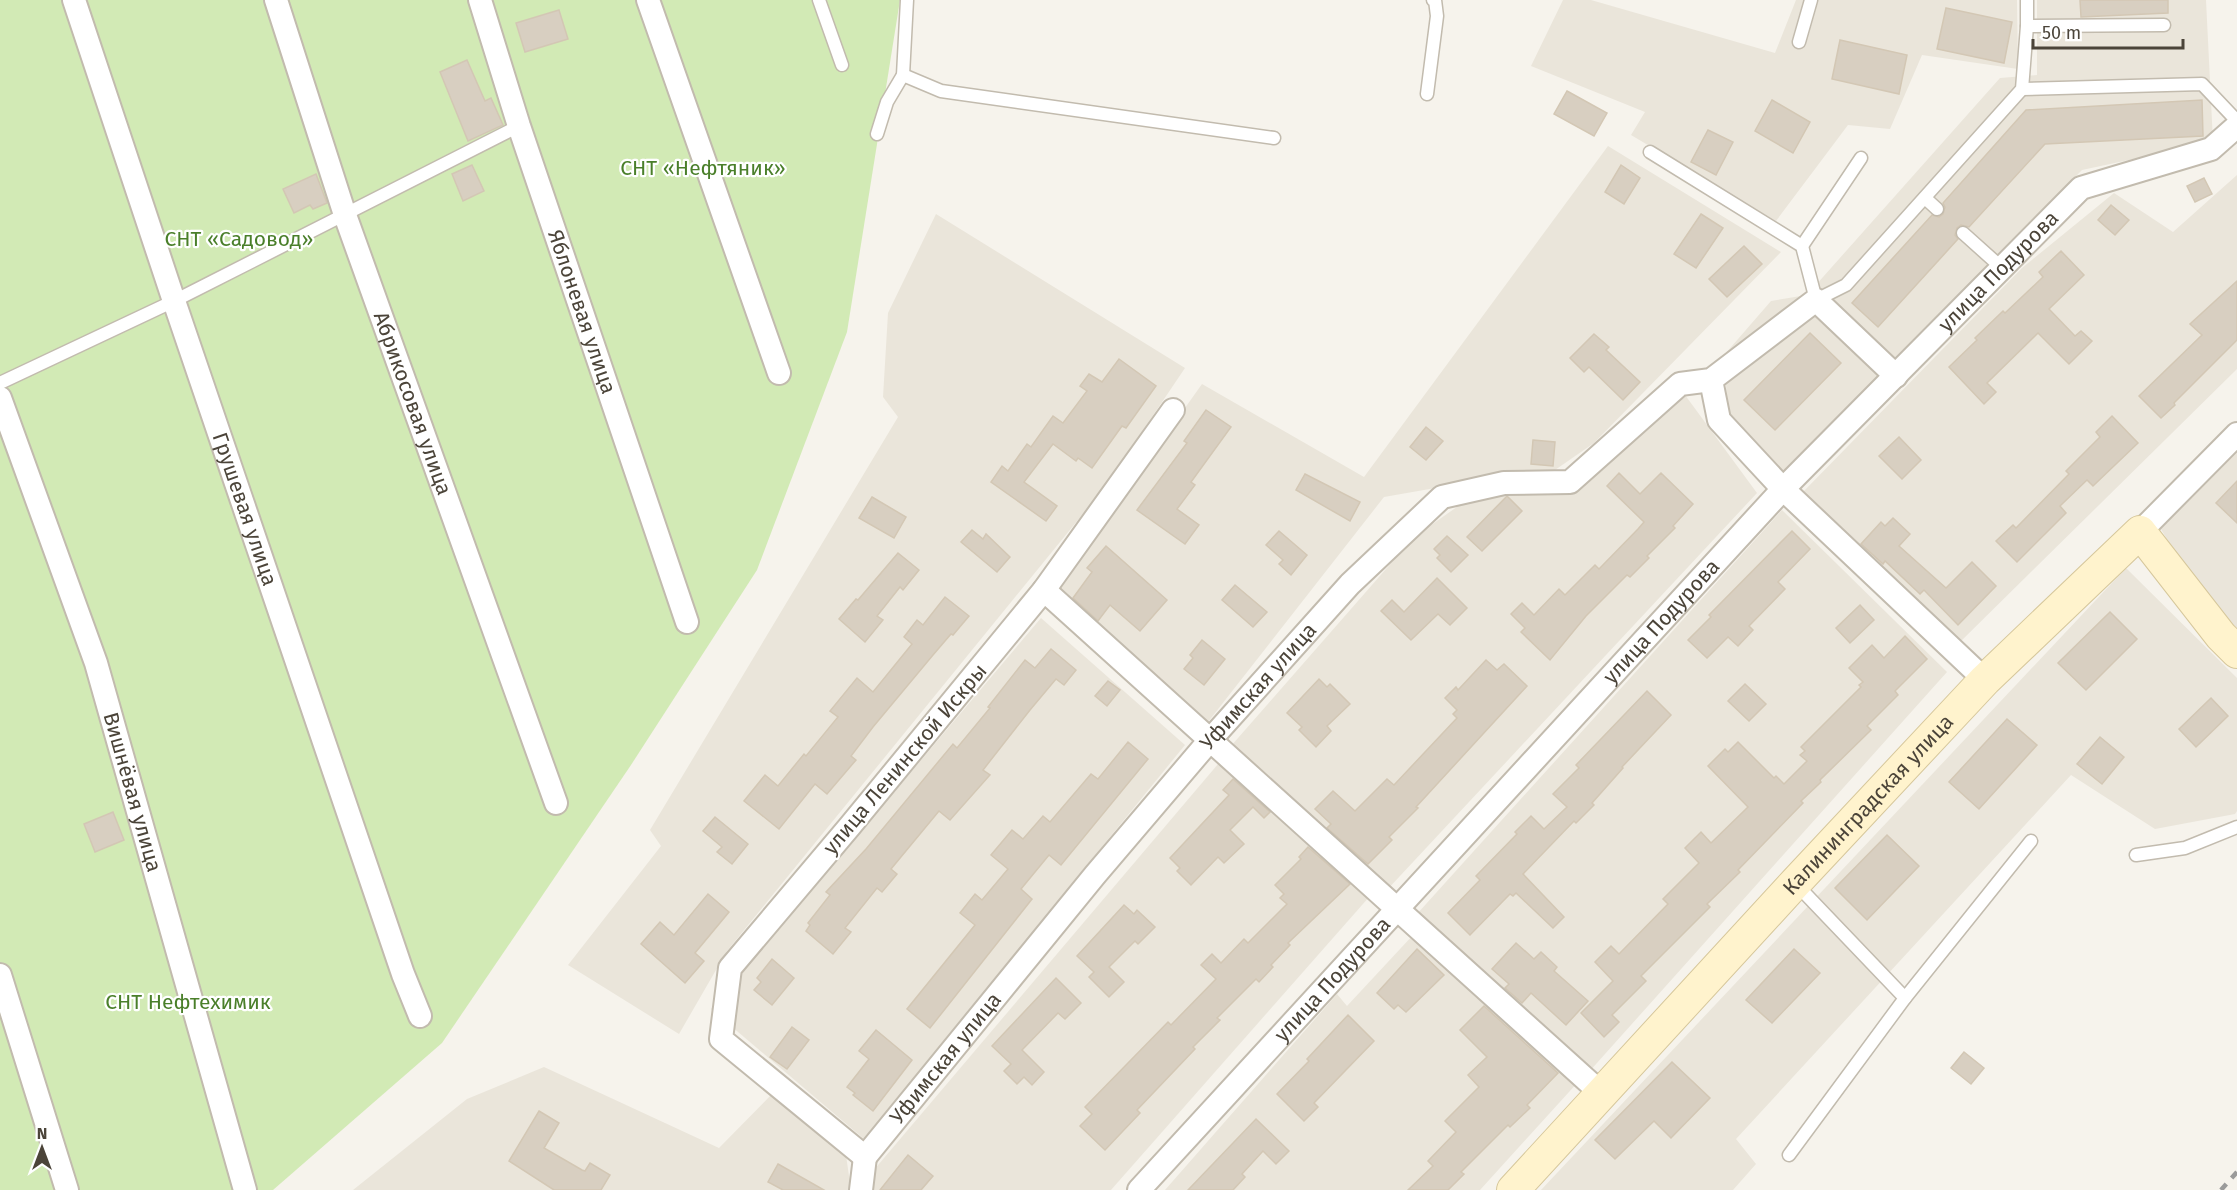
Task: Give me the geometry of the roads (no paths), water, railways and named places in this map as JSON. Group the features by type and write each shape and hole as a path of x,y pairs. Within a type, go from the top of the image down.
{"street":[{"name":"Грушевая улица","path":"74,0 403,974 420,1016"},
{"name":"Абрикосовая улица","path":"276,0 345,215 556,803"},
{"name":"Яблоневая улица","path":"480,0 519,126 687,622"},
{"path":"648,0 779,374"},
{"name":"улица Подурова","path":"1139,1190 1784,489 2081,188 2211,149 2237,123"},
{"path":"1816,300 1896,375"},
{"name":"Уфимская улица","path":"865,1157 1095,875 1210,740 1350,584 1442,497 1504,483 1570,482 1680,384 1711,380 1816,300"},
{"path":"1711,380 1719,420 1784,489 1985,680"},
{"name":"Вишнёвая улица","path":"0,398 96,663 245,1190"},
{"name":"улица Ленинской Искры","path":"865,1157 721,1039 729,968 1044,590 1173,410"},
{"name":"Калининградская улица","path":"1513,1190 1985,680 2140,532 2237,434"},
{"path":"2140,532 2221,636 2237,652"},
{"path":"1044,590 1601,1094"},
{"path":"0,975 67,1190"},
{"path":"861,1190 865,1157"}],"lane":[{"path":"819,0 842,65"},
{"path":"877,134 887,102 903,75 906,0"},
{"path":"1427,94 1437,16 1435,0 1433,0"},
{"path":"1799,42 1811,0"},
{"path":"1650,152 1802,246 1816,300 1846,285 2022,89 2027,0"},
{"path":"2027,26 2164,25"},
{"path":"903,75 941,91 1274,138"},
{"path":"2022,89 2202,84 2237,123"},
{"path":"0,383 174,301 519,126"},
{"path":"1802,246 1861,158"},
{"path":"1925,198 1937,209"},
{"path":"1963,233 2002,268"},
{"path":"2136,855 2185,848 2237,827"},
{"path":"1790,1155 1905,998 2031,840"},
{"path":"1795,883 1905,998"}],"railway":[{"path":"2221,1190 2237,1172"}],"park label":[{"name":"СНТ «Нефтяник»","path":"703,168"},
{"name":"СНТ «Садовод»","path":"239,239"},
{"name":"СНТ Нефтехимик","path":"188,1002"}]}
